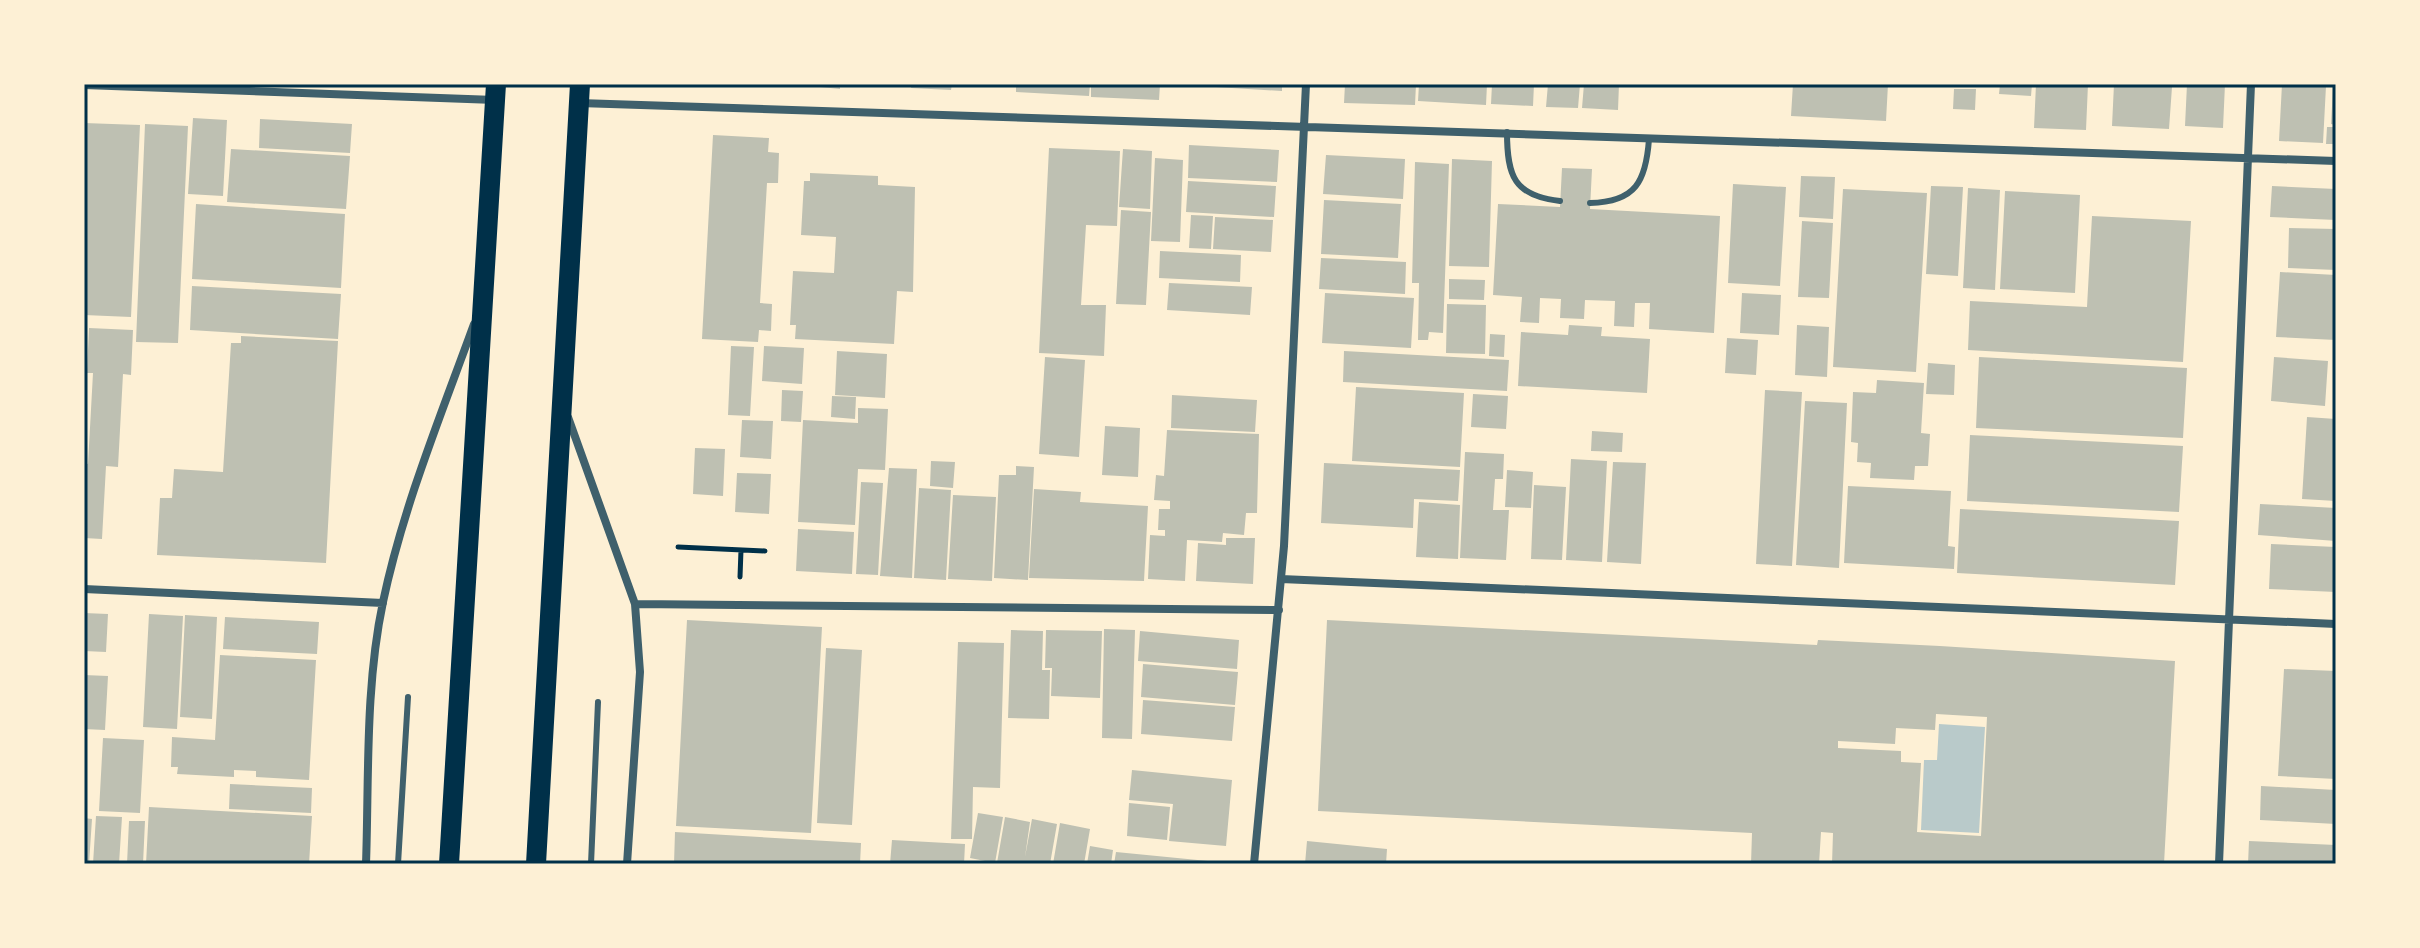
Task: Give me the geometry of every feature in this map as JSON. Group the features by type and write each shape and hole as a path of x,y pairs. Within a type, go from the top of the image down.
{"main road":[{"path":"449,864 495,92"},
{"path":"536,864 579,94"}],"street":[{"path":"1254,864 1279,610 1306,84"},
{"path":"2219,864 2232,618 2251,84"},
{"path":"84,85 495,92"},
{"path":"579,94 1304,126 2336,161"},
{"path":"366,864 373,681 383,603 421,470 484,298"},
{"path":"562,401 606,515 635,604 640,672 627,864"},
{"path":"1281,579 2336,624"},
{"path":"84,589 383,603"},
{"path":"635,604 1279,610"}],"lane":[{"path":"1507,132 1509,167 1518,185 1538,198 1560,201"},
{"path":"1590,203 1613,201 1632,191 1644,174 1649,139"},
{"path":"398,864 408,697"},
{"path":"591,864 598,702"}],"path":[{"path":"678,547 765,551"}],"shaded area":[{"path":"1939,724 1985,727 1979,833 1921,830 1924,760 1937,760"}],"building":[{"path":"791,84 840,84 840,89"},
{"path":"912,84 952,84 951,90 911,88"},
{"path":"1016,84 1090,84 1089,96 1016,92"},
{"path":"1091,84 1160,84 1159,100 1091,97"},
{"path":"1216,84 1282,84 1282,91 1216,87"},
{"path":"1345,84 1416,84 1415,105 1344,103"},
{"path":"1419,84 1487,84 1486,105 1418,101"},
{"path":"1492,84 1534,84 1533,106 1491,104"},
{"path":"1548,84 1580,84 1578,108 1546,107"},
{"path":"1584,84 1619,84 1618,110 1582,108"},
{"path":"1793,84 1888,84 1886,121 1791,116"},
{"path":"2000,84 2032,84 2031,96 1999,94"},
{"path":"2036,84 2088,84 2086,130 2034,128"},
{"path":"2114,84 2172,87 2169,129 2112,126"},
{"path":"2187,84 2225,84 2223,128 2185,126"},
{"path":"2282,84 2326,86 2323,143 2279,141"},
{"path":"2333,88 2336,88 2336,125 2331,124"},
{"path":"1954,89 1976,89 1975,110 1953,109"},
{"path":"193,118 227,120 223,196 188,194"},
{"path":"260,119 352,124 350,153 259,148"},
{"path":"84,123 140,125 131,317 84,315"},
{"path":"145,124 188,126 178,343 136,342"},
{"path":"2327,127 2336,127 2336,144 2326,144"},
{"path":"713,135 769,138 768,152 779,153 778,183 767,183 760,303 772,304 771,331 759,330 758,342 702,339"},
{"path":"1189,145 1279,150 1277,182 1188,178"},
{"path":"1049,148 1120,151 1117,226 1086,225 1081,305 1106,305 1104,356 1039,353"},
{"path":"231,149 350,156 346,209 227,202"},
{"path":"1123,149 1152,151 1150,209 1119,207"},
{"path":"1326,155 1405,159 1403,199 1323,194"},
{"path":"1155,158 1183,160 1180,242 1151,241"},
{"path":"1452,159 1492,161 1489,267 1449,266"},
{"path":"1415,162 1449,164 1443,333 1429,332 1428,340 1418,340 1419,283 1412,283"},
{"path":"1562,168 1592,169 1590,209 1720,216 1714,333 1649,329 1650,303 1635,303 1634,327 1614,326 1615,301 1585,300 1584,319 1560,318 1561,299 1540,298 1539,323 1520,322 1522,297 1493,295 1498,204 1560,207"},
{"path":"810,173 878,176 878,185 915,187 913,292 897,291 894,344 795,339 796,325 790,325 793,271 834,273 836,237 801,235 804,181 810,181"},
{"path":"1801,176 1835,177 1833,219 1799,217"},
{"path":"1188,181 1276,186 1274,217 1186,212"},
{"path":"1733,184 1786,187 1780,286 1728,283"},
{"path":"1931,186 1963,187 1958,276 1926,274"},
{"path":"2272,186 2336,189 2336,220 2270,217"},
{"path":"1968,188 2000,190 1995,290 1963,288"},
{"path":"1843,189 1927,193 1916,372 1833,367"},
{"path":"2005,191 2080,195 2075,293 2000,289"},
{"path":"1324,200 1401,204 1398,258 1321,254"},
{"path":"196,204 345,214 341,288 192,279"},
{"path":"1121,210 1151,212 1146,305 1116,304"},
{"path":"1191,215 1213,216 1211,249 1189,248"},
{"path":"2092,216 2191,221 2183,362 1968,350 1970,301 2087,307"},
{"path":"1215,217 1273,220 1271,252 1213,249"},
{"path":"1802,221 1833,223 1829,298 1798,297"},
{"path":"2289,228 2336,229 2336,270 2288,268"},
{"path":"1160,251 1241,255 1240,282 1159,278"},
{"path":"1321,258 1406,262 1405,294 1319,289"},
{"path":"2280,272 2336,275 2336,340 2276,337"},
{"path":"1449,279 1485,280 1484,300 1449,299"},
{"path":"1169,283 1252,287 1250,315 1167,310"},
{"path":"192,286 341,294 338,339 190,330"},
{"path":"1325,293 1414,298 1411,348 1322,343"},
{"path":"1742,293 1781,295 1779,335 1740,333"},
{"path":"1447,304 1486,305 1485,354 1446,353"},
{"path":"1569,325 1602,327 1601,336 1650,339 1647,393 1518,386 1521,332 1568,335"},
{"path":"1797,325 1829,327 1827,377 1795,375"},
{"path":"89,328 133,330 131,375 123,374 118,467 106,466 102,539 84,538 84,463 88,464 93,373 87,373"},
{"path":"1490,334 1505,335 1504,357 1489,356"},
{"path":"241,336 338,341 326,563 157,555 160,498 172,498 174,469 223,472 231,343 241,343"},
{"path":"1727,338 1758,340 1756,375 1725,373"},
{"path":"731,346 754,347 750,416 728,415"},
{"path":"764,346 804,348 802,384 762,381"},
{"path":"837,351 887,354 885,398 835,395"},
{"path":"1344,351 1509,360 1507,391 1343,382"},
{"path":"1045,357 1085,360 1079,457 1039,454"},
{"path":"1979,357 2187,368 2183,438 1976,428"},
{"path":"2274,357 2328,361 2325,406 2271,401"},
{"path":"1928,363 1955,365 1954,395 1926,394"},
{"path":"1877,380 1924,383 1921,433 1930,434 1928,466 1915,466 1914,480 1870,478 1871,463 1857,462 1858,443 1851,442 1853,392 1876,393"},
{"path":"1356,387 1464,393 1460,467 1352,461"},
{"path":"782,390 803,391 801,422 781,421"},
{"path":"1765,390 1802,392 1792,566 1756,564"},
{"path":"1473,394 1508,396 1506,429 1471,427"},
{"path":"1172,395 1257,400 1255,432 1171,428"},
{"path":"832,396 856,397 855,419 831,417"},
{"path":"1805,401 1847,403 1839,568 1796,565"},
{"path":"858,408 888,409 885,470 858,469 855,525 798,522 803,420 858,423"},
{"path":"2307,417 2336,419 2336,501 2302,499"},
{"path":"742,420 773,421 771,459 740,457"},
{"path":"1105,426 1140,428 1138,477 1102,475"},
{"path":"1167,430 1259,434 1257,513 1246,513 1244,535 1223,533 1222,542 1187,540 1185,581 1148,579 1150,535 1165,536 1165,530 1158,530 1159,509 1170,509 1170,501 1154,500 1156,475 1164,476"},
{"path":"1592,431 1623,433 1622,452 1591,451"},
{"path":"1970,435 2183,446 2179,512 1967,501"},
{"path":"695,448 725,449 723,496 693,494"},
{"path":"1465,452 1504,454 1503,479 1495,479 1493,510 1509,510 1506,560 1460,558"},
{"path":"1571,459 1607,461 1602,562 1566,560"},
{"path":"931,461 955,462 953,488 930,486"},
{"path":"1613,462 1646,463 1641,564 1607,562"},
{"path":"1324,463 1460,470 1458,501 1414,499 1413,528 1321,523"},
{"path":"1016,466 1034,467 1028,580 994,578 999,475 1016,475"},
{"path":"889,468 917,469 912,578 880,576"},
{"path":"1507,470 1533,472 1531,508 1505,507"},
{"path":"737,473 771,474 769,514 735,512"},
{"path":"861,482 883,483 878,575 856,574"},
{"path":"1534,485 1566,487 1562,560 1531,559"},
{"path":"1848,486 1951,491 1948,546 1955,547 1954,569 1844,563"},
{"path":"919,488 951,490 946,580 914,578"},
{"path":"1034,489 1081,492 1080,502 1148,506 1144,581 1029,578"},
{"path":"953,495 996,497 992,581 948,579"},
{"path":"1419,502 1460,505 1458,559 1416,557"},
{"path":"2260,504 2336,508 2336,541 2258,535"},
{"path":"1960,509 2179,521 2175,585 1957,573"},
{"path":"798,529 854,532 852,574 796,571"},
{"path":"1226,538 1255,538 1253,584 1196,581 1198,543 1226,545"},
{"path":"2271,544 2336,547 2336,592 2269,589"},
{"path":"84,613 108,614 106,652 84,651"},
{"path":"149,614 183,616 177,729 143,727"},
{"path":"185,615 217,617 212,719 180,717"},
{"path":"225,617 319,622 317,654 223,649"},
{"path":"687,620 822,627 811,833 676,826"},
{"path":"1327,620 1817,645 1818,640 2175,661 2164,864 1832,864 1833,833 1821,832 1819,864 1751,864 1752,833 1318,811","holes":["1936,714 1987,717 1981,836 1917,832 1921,763 1901,762 1901,751 1838,748 1838,741 1895,744 1896,728 1935,730"]},
{"path":"1104,629 1135,630 1132,739 1102,738"},
{"path":"1011,630 1043,631 1042,670 1050,670 1049,719 1008,718"},
{"path":"1046,630 1102,631 1100,698 1051,696 1052,668 1045,668"},
{"path":"1140,631 1239,640 1237,669 1138,661"},
{"path":"958,642 1004,643 1000,788 973,787 972,839 951,839"},
{"path":"826,648 862,650 852,825 817,823"},
{"path":"220,655 316,660 309,780 256,777 256,771 234,770 234,777 177,774 178,767 171,767 172,737 215,740"},
{"path":"1143,664 1238,672 1235,705 1141,697"},
{"path":"2284,669 2336,671 2336,779 2278,776"},
{"path":"84,675 108,676 105,730 84,729"},
{"path":"1143,700 1235,707 1232,741 1141,734"},
{"path":"103,738 144,740 140,813 99,811"},
{"path":"1132,770 1232,780 1226,846 1169,841 1173,804 1129,800"},
{"path":"230,784 312,788 311,813 229,809"},
{"path":"2261,786 2336,790 2336,824 2260,820"},
{"path":"1129,803 1170,807 1167,840 1127,836"},
{"path":"149,807 312,816 309,864 146,864"},
{"path":"978,813 1003,817 995,863 970,858"},
{"path":"96,816 122,817 119,864 93,864"},
{"path":"1005,817 1030,822 1025,857 1032,819 1057,824 1050,864 997,863"},
{"path":"84,818 92,819 89,864 84,864"},
{"path":"129,821 145,821 143,864 127,864"},
{"path":"1060,823 1090,829 1084,864 1053,864"},
{"path":"675,832 861,843 860,864 674,864"},
{"path":"892,840 965,844 964,864 890,864"},
{"path":"1307,841 1387,849 1386,864 1305,864"},
{"path":"2249,841 2336,845 2336,864 2248,864"},
{"path":"1090,846 1113,850 1111,864 1087,864"},
{"path":"1116,852 1218,862 1218,864 1114,864"}]}
